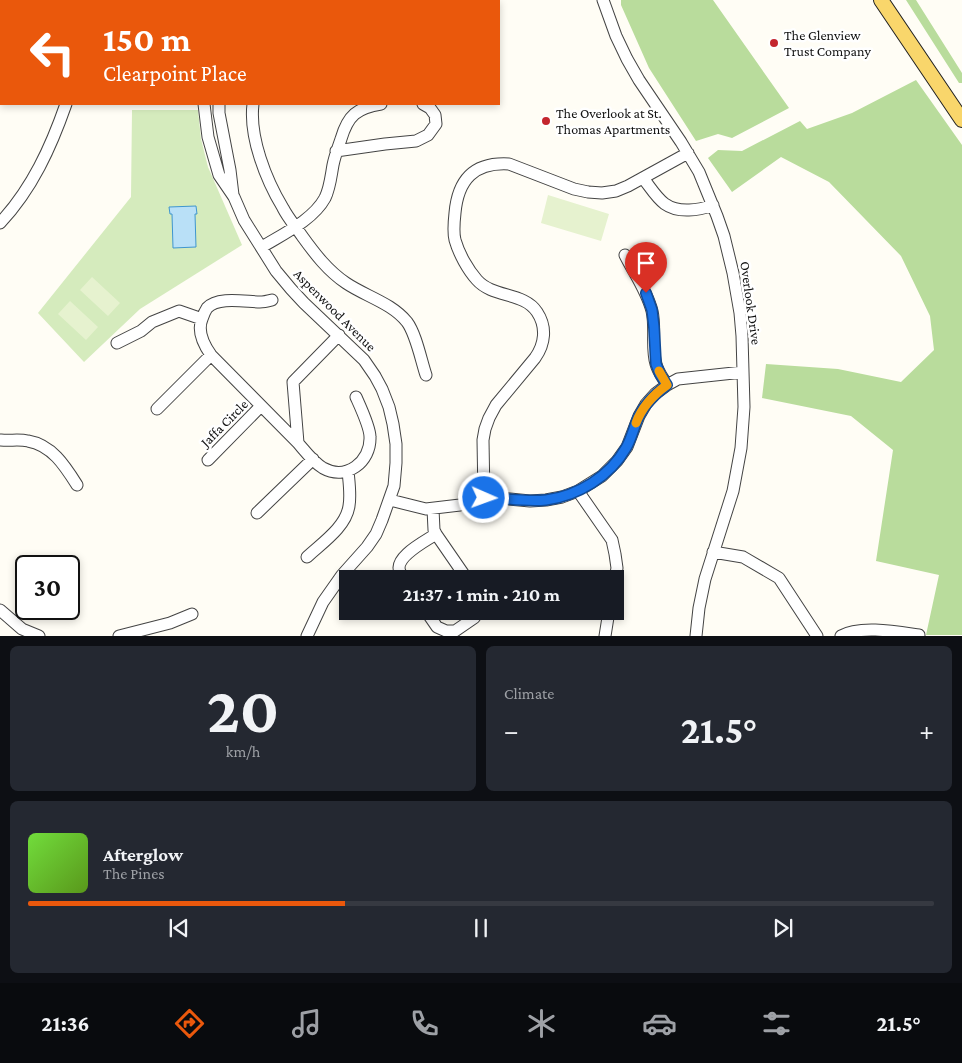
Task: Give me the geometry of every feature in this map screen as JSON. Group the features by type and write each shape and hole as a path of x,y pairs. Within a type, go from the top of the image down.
{"main road":[{"path":"880,0 962,120"}],"street":[{"name":"Overlook Drive","path":"602,0 627,59 699,172 724,236 733,273 742,336 744,372 741,448 733,491 705,579 696,636"},
{"path":"0,222 22,195 36,173 48,151 66,105"},
{"name":"Aspenwood Avenue","path":"204,105 208,137 218,175 234,196"},
{"name":"Aspenwood Avenue","path":"219,105 234,196 244,220 276,271 291,289 364,360 375,376 389,407 394,424 396,444 394,486 382,520 376,534 367,547 342,575 323,602 308,636"},
{"path":"253,105 253,122 260,158 283,209 316,256 329,270 400,314 408,323 426,375"},
{"path":"262,247 308,218 318,209 330,186 336,151 342,132 351,116 368,106 374,105"},
{"path":"336,151 416,141 428,136 436,124 435,115 430,108 425,105"},
{"path":"484,498 483,440 485,429 496,405 541,350 544,340 544,329 542,320 530,304 491,290 479,282 467,268 455,240 455,205 459,190 469,176 477,170 498,163 509,164 574,189 602,193 616,191 688,153"},
{"path":"643,178 659,199 670,208 681,211 703,209 713,205"},
{"path":"625,255 646,293 652,310 656,364 667,385"},
{"path":"272,300 263,302 225,301 215,303 208,308 202,319 200,331 211,355 321,467 331,471 341,472 356,467 362,461 369,447 370,435 356,397"},
{"path":"117,343 141,331 152,322 179,311 202,319"},
{"path":"298,444 293,382 339,335"},
{"path":"157,409 211,355"},
{"path":"390,500 433,509 460,505 474,499 489,497 530,501 562,497 578,491 602,476 617,461 627,447 638,416 655,394 667,385 678,379 744,372"},
{"name":"Jaffa Circle","path":"208,460 261,406"},
{"path":"0,427 0,446"},
{"path":"1,440 30,441 46,448 64,465 77,484"},
{"path":"257,513 313,459"},
{"path":"307,557 344,521 350,504 348,470"},
{"path":"578,491 612,540 616,554 616,570"},
{"path":"433,509 434,530 461,570"},
{"path":"399,570 399,565 406,554 436,534"},
{"path":"713,552 743,557 779,578 816,636"},
{"path":"0,610 22,629 38,636"},
{"path":"118,636 170,623 192,614"},
{"path":"432,620 437,628 455,631 471,620"},
{"path":"605,636 608,620"},
{"path":"841,636 846,633 878,630 919,635"}],"green space":[{"path":"621,0 713,0 789,108 732,138 718,134 696,141 649,68 621,5"},
{"path":"906,0 916,0 962,73 962,83 959,83"},
{"path":"916,80 962,145 962,635 926,635 939,575 876,561 893,450 851,416 762,398 766,364 838,369 901,382 934,350 930,316 901,256 829,182 781,157 732,192 708,158 718,150 742,151 800,121 807,129 852,113"},
{"path":"132,110 198,110 201,139 208,167 242,245 140,309 84,362 38,313 131,197"},
{"path":"548,195 609,214 601,241 541,223"},
{"path":"92,277 120,303 108,316 80,290"},
{"path":"70,301 98,327 86,340 58,314"}],"water":[{"path":"196,206 196,247 173,248 172,214 170,214 169,207"}],"slow traffic":[{"path":"636,423 646,404 667,385 659,371"}],"place":[{"name":"The Glenview Trust Company","path":"774,43"},
{"name":"The Overlook at St. Thomas Apartments","path":"546,121"}],"route":[{"path":"484,498 530,501 562,497 587,486 602,476 617,461 627,447 638,416 655,394 667,385 656,364 652,310 646,293"}]}
